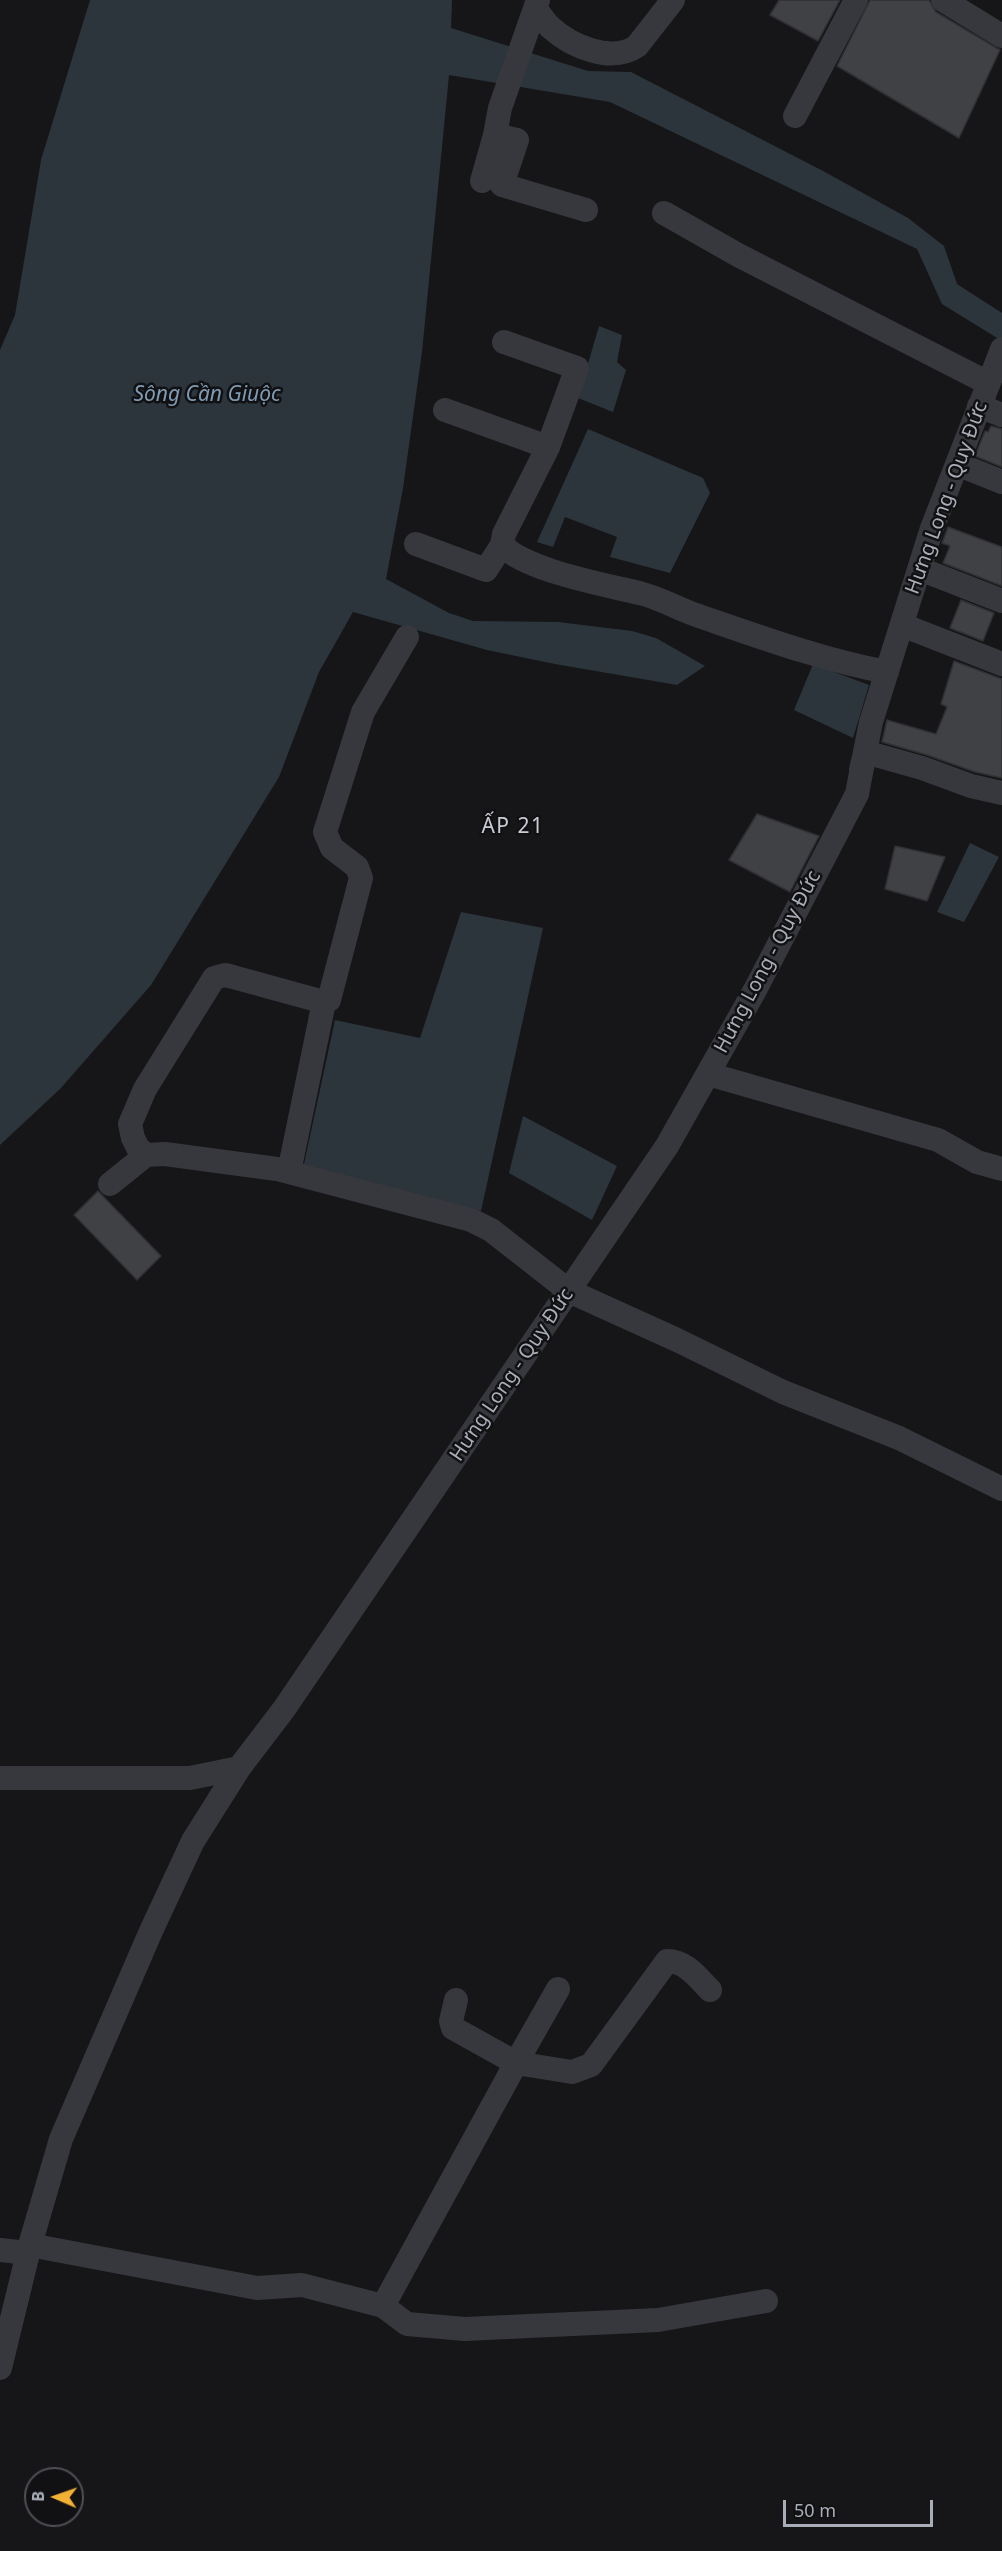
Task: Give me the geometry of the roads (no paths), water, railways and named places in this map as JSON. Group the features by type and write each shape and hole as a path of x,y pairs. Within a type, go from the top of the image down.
{"street":[{"path":"536,4 549,26 567,39 604,53 615,54 637,46 673,0"},
{"path":"795,116 856,0"},
{"path":"943,0 1002,36"},
{"path":"482,181 500,108 536,4"},
{"path":"495,135 517,140 502,185 586,210"},
{"path":"664,213 738,255 988,383"},
{"path":"416,544 486,570 502,545 504,534 548,447 578,368 504,342"},
{"name":"Hưng Long - Quy Đức","path":"0,2368 29,2249 61,2139 151,1931 193,1841 239,1768 284,1709 666,1146 755,990 857,794 871,722 920,568 957,464 1002,349"},
{"path":"979,406 1002,415"},
{"path":"445,410 548,447"},
{"path":"957,464 1002,482"},
{"path":"502,545 510,552 549,569 606,586 645,594 696,615 817,655 850,665 887,672"},
{"path":"920,568 1002,601"},
{"path":"902,625 1002,663"},
{"path":"146,1155 138,1148 130,1124 145,1089 214,978 225,975 324,1002 329,1000 361,878 357,867 332,848 325,832 363,712 407,637"},
{"path":"863,761 922,768 971,786 1002,793"},
{"path":"289,1172 324,1002"},
{"path":"708,1074 938,1140 977,1162 1002,1169"},
{"path":"110,1184 146,1155 165,1154 289,1172 471,1220 491,1230 568,1292 677,1340 783,1392 899,1438 1002,1489"},
{"path":"0,1778 190,1778 239,1768"},
{"path":"456,2000 453,2028 516,2063 566,2071 591,2065 667,1961 677,1961 684,1965 710,1990"},
{"path":"383,2306 558,1989"},
{"path":"0,2250 29,2249 257,2288 302,2285 383,2306 407,2324 465,2329 658,2320 766,2301"}],"water":[{"name":"Sông Cần Giuộc","path":"90,0 452,0 451,28 588,71 631,72 825,172 908,218 944,246 957,284 1002,313 1002,341 942,304 917,249 610,102 449,75 422,352 403,488 386,579 449,613 473,621 558,622 632,631 656,638 705,666 677,685 487,650 353,612 319,672 279,777 151,985 61,1088 0,1145 0,350 15,315 41,160"},
{"path":"599,326 622,335 617,362 626,370 613,412 578,398"},
{"path":"588,429 703,478 710,493 670,573 610,557 617,537 565,517 553,547 537,542"},
{"path":"813,664 869,685 853,738 794,710"},
{"path":"970,843 999,857 964,922 937,912"},
{"path":"461,912 543,928 481,1211 304,1164 335,1020 420,1038"},
{"path":"523,1116 617,1166 592,1220 509,1173"}],"district":[{"name":"ẤP 21","path":"513,827"}]}
